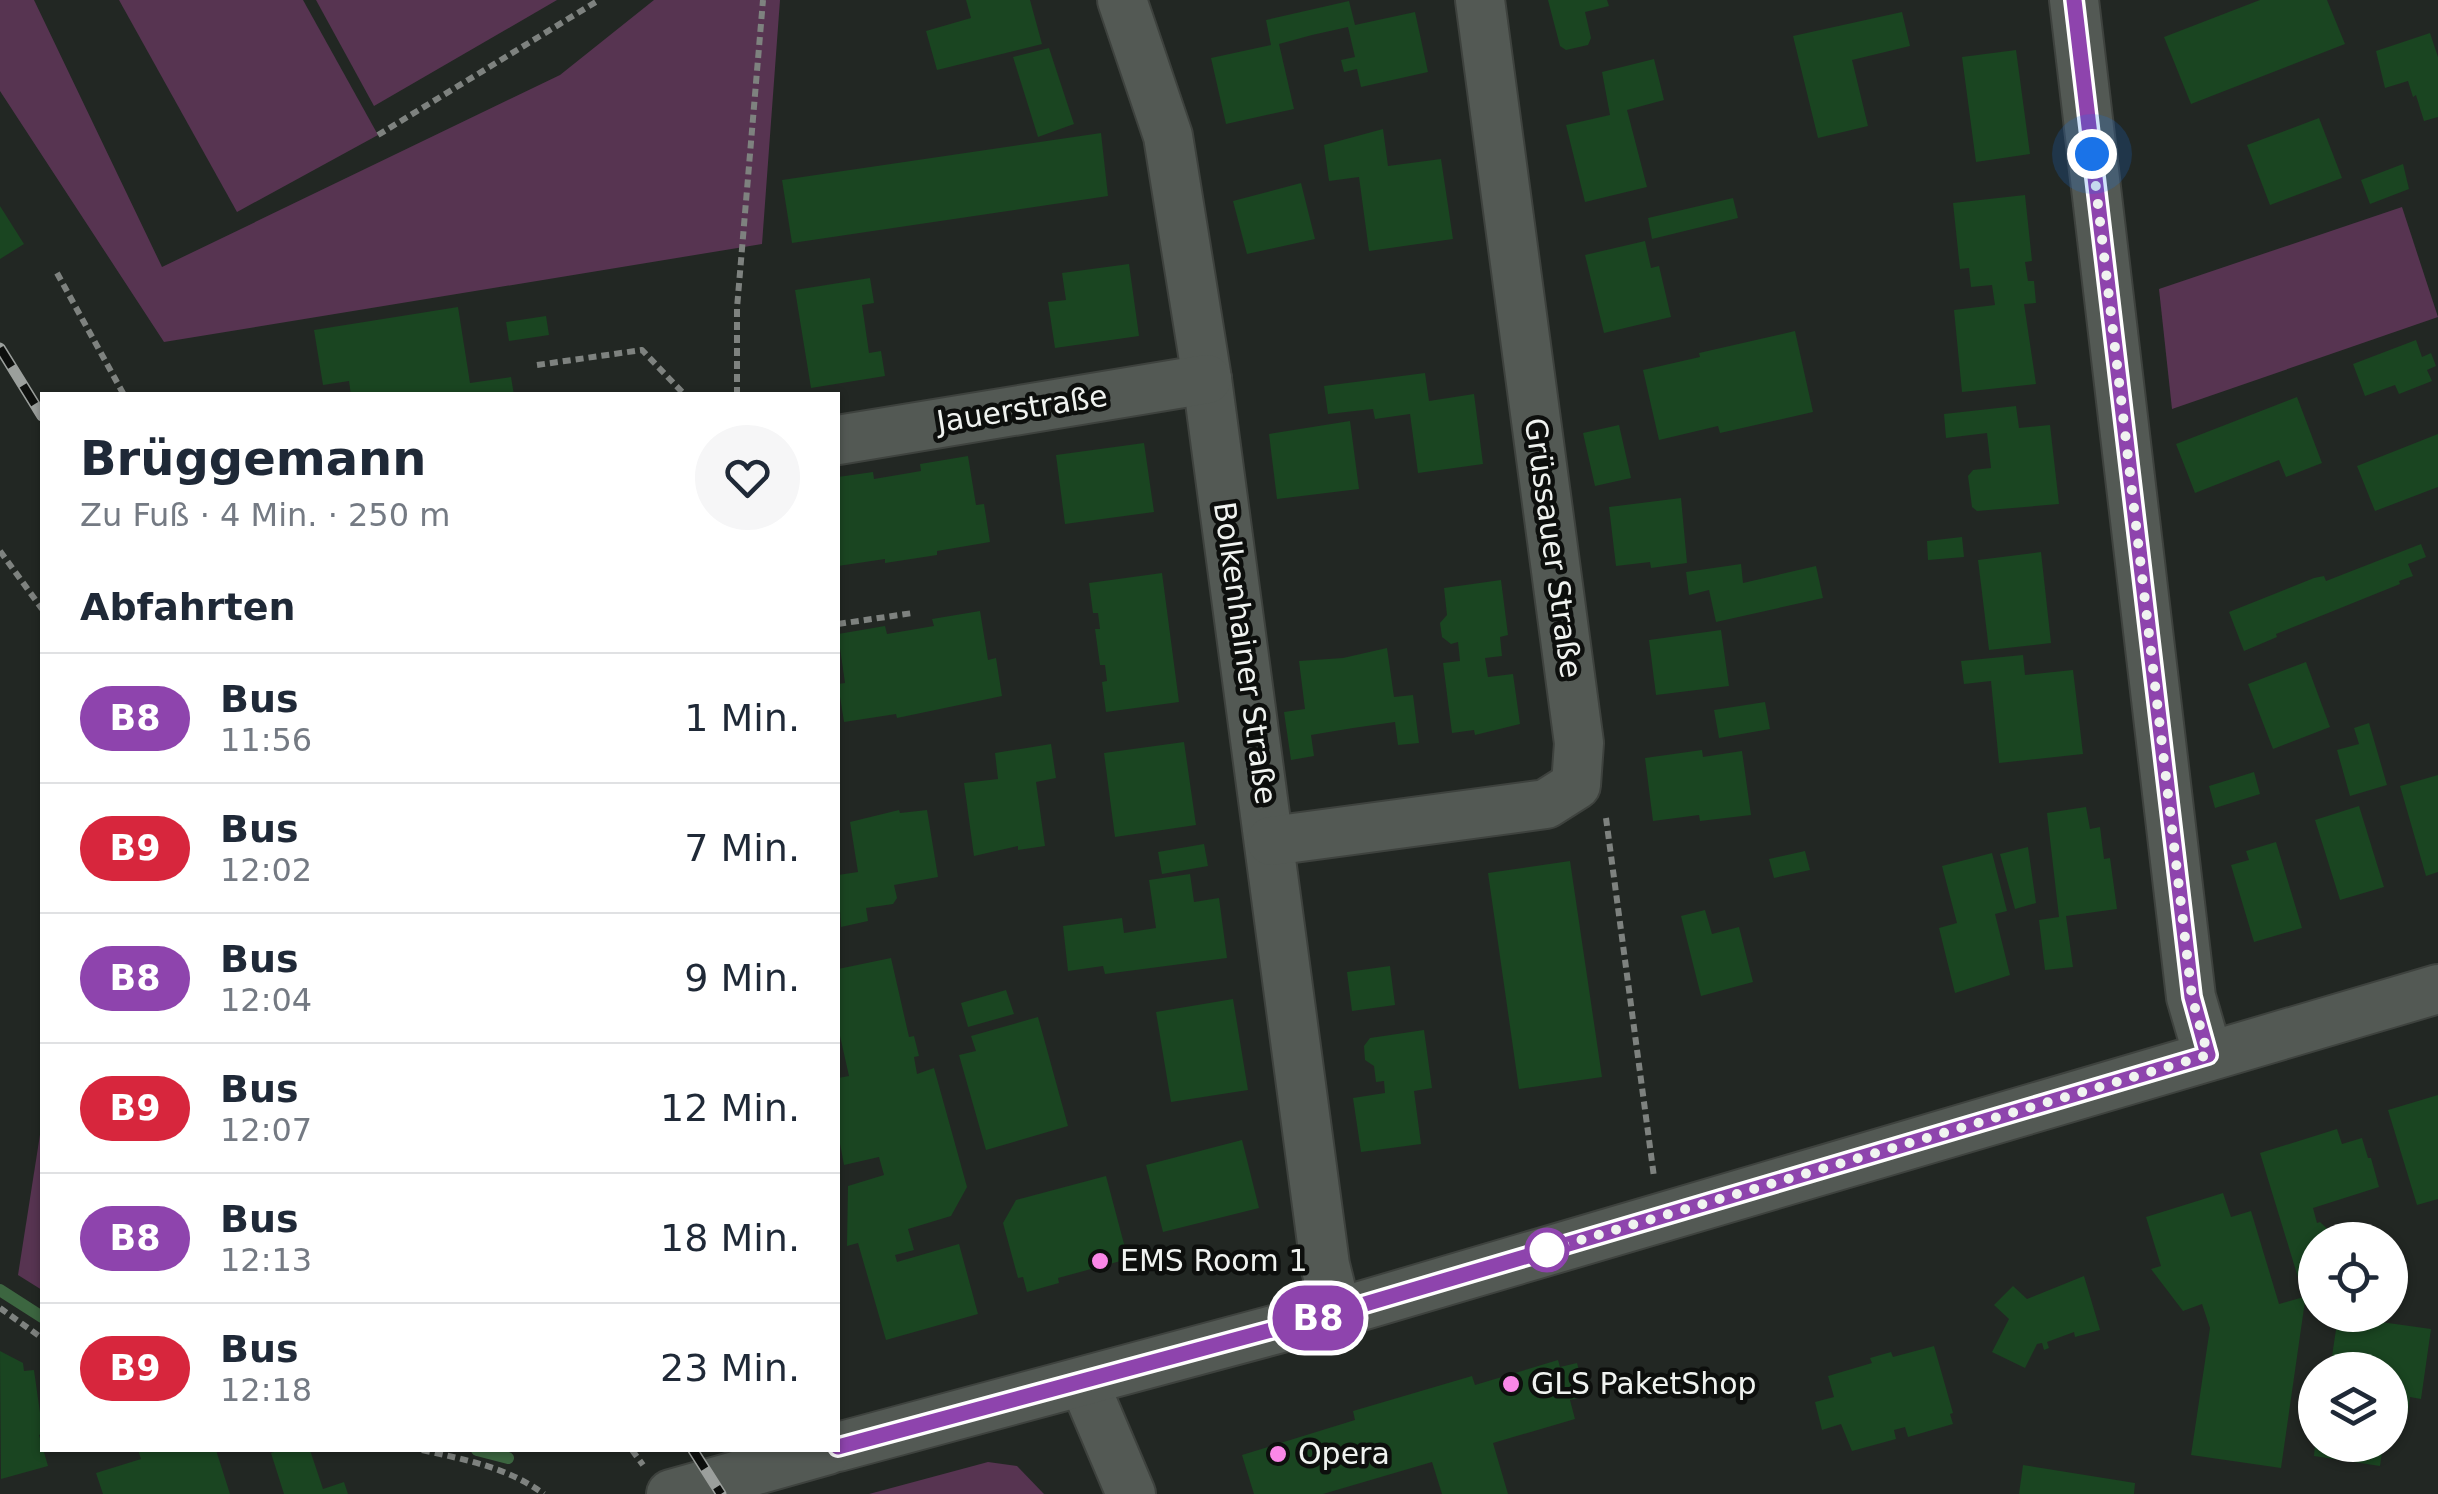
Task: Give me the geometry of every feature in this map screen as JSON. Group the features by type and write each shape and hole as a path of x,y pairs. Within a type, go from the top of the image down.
{"street":[{"name":"Bolkenhainer Straße","path":"1122,0 1168,136 1271,841 1325,1265 1338,1312"},
{"name":"Grüssauer Straße","path":"1480,0 1579,743 1576,785"},
{"path":"2074,0 2189,978 2208,1055"},
{"name":"Jauerstraße","path":"840,440 1206,379"},
{"path":"1271,841 1546,804 1576,785"},
{"path":"840,1446 1338,1312 2438,989"},
{"path":"1084,1383 1130,1494"},
{"path":"671,1494 821,1452"}],"path":[{"path":"378,135 598,0"},
{"path":"737,392 737,308 762,1"},
{"path":"57,273 122,392"},
{"path":"537,365 642,350 682,392"},
{"path":"0,551 40,606"},
{"path":"840,624 912,613"},
{"path":"1576,785 1604,808 1660,1218"},
{"path":"0,1308 40,1337"},
{"path":"430,1452 498,1468 526,1480 544,1494"}],"shaded area":[{"path":"0,0 34,0 162,267 560,75 654,0 780,0 762,244 164,342 0,91"},
{"path":"119,0 303,0 378,135 237,212"},
{"path":"316,0 557,0 374,106"},
{"path":"2402,207 2438,317 2172,409 2159,289"},
{"path":"40,1135 40,1289 18,1275"},
{"path":"988,1462 1017,1466 1044,1494 869,1494"}],"building":[{"path":"966,0 1030,0 1042,44 937,70 926,31 971,18"},
{"path":"1548,0 1607,0 1609,6 1585,12 1591,38 1588,45 1566,50 1560,46"},
{"path":"2260,0 2327,0 2345,44 2191,104 2164,37"},
{"path":"1349,1 1355,25 1415,12 1428,72 1361,87 1357,69 1344,72 1341,60 1355,57 1348,27 1312,35 1279,44 1294,109 1226,124 1211,58 1271,45 1266,20"},
{"path":"1902,12 1910,46 1852,60 1868,126 1818,138 1793,36"},
{"path":"2430,33 2438,57 2438,117 2424,121 2408,81 2385,88 2376,51"},
{"path":"1049,48 1074,124 1038,137 1013,57"},
{"path":"2016,50 2030,154 1976,162 1962,57"},
{"path":"1654,59 1664,100 1627,110 1647,187 1585,202 1566,125 1610,115 1602,72"},
{"path":"2319,118 2342,178 2270,205 2247,145"},
{"path":"1383,129 1388,166 1441,159 1453,239 1369,251 1359,177 1329,181 1324,145"},
{"path":"1101,133 1108,196 792,243 782,180"},
{"path":"2403,164 2409,189 2370,204 2361,180"},
{"path":"1301,183 1315,239 1247,254 1233,201"},
{"path":"2025,195 2032,261 2025,262 2028,281 2034,281 2036,303 2024,304 2036,384 1962,392 1954,310 1995,305 1992,285 1971,287 1969,268 1960,269 1953,203"},
{"path":"1733,198 1738,218 1652,239 1648,218"},
{"path":"0,206 24,244 0,259"},
{"path":"1645,241 1651,268 1659,266 1671,317 1604,333 1585,255"},
{"path":"1129,264 1139,336 1055,348 1048,302 1066,300 1062,273"},
{"path":"870,278 874,303 862,305 869,353 881,351 885,376 811,388 795,290"},
{"path":"458,307 470,383 511,377 514,392 351,392 349,381 323,385 314,330"},
{"path":"546,316 549,335 509,341 506,322"},
{"path":"1795,331 1813,412 1720,433 1718,426 1659,440 1643,370"},
{"path":"2416,340 2422,357 2431,353 2436,366 2427,370 2432,381 2399,394 2395,385 2365,396 2353,364"},
{"path":"1425,373 1429,401 1474,394 1483,464 1418,473 1410,414 1375,419 1373,409 1328,414 1324,386"},
{"path":"2297,397 2322,463 2286,477 2279,460 2195,493 2176,444"},
{"path":"2016,406 2019,428 2050,425 2059,504 1977,511 1972,507 1968,476 1973,470 1991,468 1987,433 1946,438 1944,414"},
{"path":"1350,421 1359,489 1277,499 1269,434"},
{"path":"1619,425 1631,478 1595,486 1583,433"},
{"path":"2438,434 2438,487 2375,511 2357,466"},
{"path":"1144,443 1154,512 1065,524 1056,455"},
{"path":"968,456 976,505 984,504 990,542 937,551 937,555 840,566 840,477 873,472 874,479 921,471 920,464"},
{"path":"1681,498 1687,563 1651,568 1650,562 1616,566 1609,507"},
{"path":"1962,537 1964,557 1928,560 1927,541"},
{"path":"2421,544 2426,557 2408,564 2413,576 2399,581 2400,584 2244,651 2229,612 2314,578 2324,576 2326,581"},
{"path":"2041,552 2051,643 1989,650 1978,560"},
{"path":"1741,564 1743,583 1816,566 1823,598 1716,622 1709,590 1689,595 1686,572"},
{"path":"1162,573 1179,702 1106,712 1102,682 1107,681 1105,665 1100,665 1095,629 1100,629 1098,613 1093,613 1089,583"},
{"path":"1501,580 1508,635 1500,637 1502,656 1485,658 1488,677 1513,674 1520,724 1475,735 1474,730 1452,733 1443,663 1460,661 1458,642 1451,644 1442,637 1440,623 1447,615 1444,588"},
{"path":"980,611 988,660 996,658 1002,696 897,718 896,714 844,722 840,634 885,626 887,634 934,626 932,619"},
{"path":"1721,630 1729,686 1656,695 1649,640"},
{"path":"1387,648 1394,697 1413,695 1419,743 1398,745 1395,722 1311,735 1314,756 1291,760 1284,712 1305,709 1299,661 1343,658"},
{"path":"2023,655 2025,675 2073,670 2083,754 1999,763 1991,681 1964,684 1961,661"},
{"path":"2306,662 2330,727 2273,749 2248,684"},
{"path":"1765,702 1770,729 1719,738 1714,710"},
{"path":"2369,723 2387,785 2350,796 2337,750 2359,744 2354,728"},
{"path":"1184,742 1196,825 1115,837 1104,753"},
{"path":"1051,744 1056,778 1036,782 1045,846 1018,850 1018,846 974,856 964,783 998,779 995,753"},
{"path":"1702,750 1703,757 1742,751 1751,815 1700,821 1699,815 1653,821 1645,758"},
{"path":"2254,772 2260,794 2215,808 2209,786"},
{"path":"2438,775 2438,872 2426,876 2400,786"},
{"path":"2359,806 2384,887 2340,900 2315,820"},
{"path":"2086,807 2090,829 2100,827 2104,859 2110,858 2117,909 2066,916 2073,967 2045,970 2039,920 2059,917 2047,813"},
{"path":"899,810 927,810 938,877 894,885 897,898 893,904 866,908 868,921 841,927 840,875 858,872 850,822"},
{"path":"2276,842 2302,928 2254,942 2231,865 2249,860 2246,851"},
{"path":"1204,844 1208,866 1162,874 1158,852"},
{"path":"2028,847 2036,903 2015,909 2000,854"},
{"path":"1805,851 1810,870 1774,878 1769,859"},
{"path":"1992,853 2007,911 1995,914 2010,975 1955,993 1939,928 1957,923 1942,866"},
{"path":"1570,861 1602,1077 1519,1089 1488,873"},
{"path":"1190,874 1194,902 1219,898 1227,958 1105,974 1103,966 1068,971 1063,926 1122,918 1124,933 1156,928 1149,880"},
{"path":"1705,910 1712,934 1739,927 1753,982 1701,996 1681,916"},
{"path":"891,958 909,1037 914,1036 919,1056 914,1057 917,1074 934,1068 967,1187 951,1216 908,1229 914,1250 895,1255 897,1262 959,1244 978,1314 886,1340 858,1243 847,1246 848,1186 884,1175 879,1157 844,1165 840,1144 840,1078 849,1076 840,1036 840,969"},
{"path":"1390,966 1395,1005 1352,1011 1347,972"},
{"path":"1006,990 1014,1014 968,1027 961,1003"},
{"path":"1233,999 1248,1090 1171,1102 1156,1012"},
{"path":"1038,1017 1068,1126 986,1150 959,1055 976,1051 971,1036"},
{"path":"1424,1030 1432,1088 1414,1091 1421,1144 1361,1152 1353,1098 1385,1093 1384,1081 1376,1082 1374,1066 1365,1060 1364,1046 1370,1038"},
{"path":"2438,1095 2438,1199 2417,1205 2388,1110"},
{"path":"2337,1129 2342,1144 2362,1138 2371,1158 2379,1187 2313,1208 2317,1222 2298,1222 2298,1277 2260,1153"},
{"path":"1242,1140 1259,1208 1163,1232 1146,1165"},
{"path":"1106,1176 1128,1259 1058,1278 1059,1283 1027,1292 1023,1277 1018,1278 1003,1223 1016,1200"},
{"path":"2223,1193 2231,1217 2251,1211 2279,1304 2298,1299 2301,1332 2281,1468 2191,1455 2210,1328 2202,1304 2183,1311 2151,1269 2161,1266 2146,1217"},
{"path":"2084,1276 2100,1330 2075,1337 2074,1332 2047,1342 2049,1348 2044,1350 2042,1343 2037,1344 2025,1368 1992,1352 2009,1319 1994,1305 2013,1286 2027,1299"},
{"path":"2408,1326 2431,1329 2421,1399 2410,1397 2408,1413 2408,1352 2333,1352 2336,1332 2408,1332"},
{"path":"1934,1346 1953,1424 1908,1437 1905,1427 1894,1430 1896,1439 1852,1451 1841,1424 1822,1430 1815,1402 1834,1397 1828,1376 1872,1363 1870,1358 1891,1352 1893,1357"},
{"path":"0,1351 23,1363 24,1371 34,1370 40,1452 44,1452 48,1466 1,1479"},
{"path":"1558,1360 1560,1367 1577,1363 1586,1396 1570,1400 1575,1419 1493,1443 1508,1494 1442,1494 1432,1462 1323,1494 1254,1494 1242,1455 1355,1420 1353,1411 1472,1376 1475,1385"},
{"path":"139,1452 217,1452 230,1494 103,1494 96,1473 141,1459"},
{"path":"311,1452 323,1489 344,1482 348,1494 284,1494 271,1453"},
{"path":"2023,1465 2135,1483 2134,1494 2019,1494"}],"waterway":[{"path":"0,1290 40,1316"},
{"path":"485,1452 508,1458"}],"railway":[{"path":"0,348 40,413"},
{"path":"694,1452 721,1494"}],"bus line":[{"name":"B8","path":"840,1446 1338,1312 2208,1055 2192,997 2074,0"}],"place":[{"name":"EMS Room 1","path":"1100,1261"},
{"name":"GLS PaketShop","path":"1511,1384"},
{"name":"Opera","path":"1278,1454"}],"route":[{"path":"1547,1250 2208,1055 2192,997 2092,154"}]}
